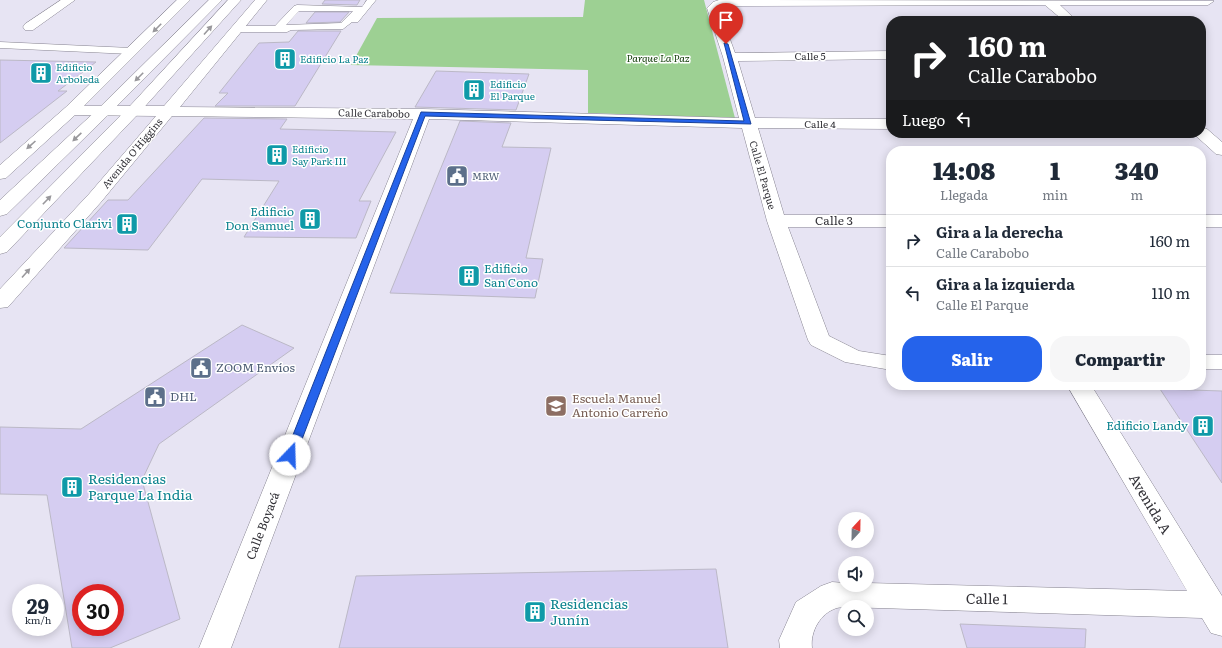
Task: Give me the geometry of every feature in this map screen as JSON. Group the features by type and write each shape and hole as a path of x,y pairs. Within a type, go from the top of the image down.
{"street":[{"path":"30,27 69,0"},
{"path":"0,174 71,110 184,0"},
{"path":"0,210 105,110 216,0"},
{"path":"0,248 134,110 235,0"},
{"path":"1048,1 1211,3"},
{"path":"1048,1 1065,16"},
{"name":"Calle El Parque","path":"886,362 854,357 819,340 776,221 730,56 713,8 725,2 1048,1"},
{"path":"167,111 203,87 255,29 267,9"},
{"name":"Avenida O'Higgins","path":"0,302 95,198 236,29 267,9"},
{"name":"Calle 5","path":"730,56 886,55"},
{"name":"Calle Carabobo","path":"71,110 423,114 748,123"},
{"name":"Calle Boyacá","path":"215,648 423,114"},
{"name":"Calle 4","path":"748,123 886,124"},
{"path":"1206,136 1222,150"},
{"name":"Calle 3","path":"776,221 886,221"},
{"path":"1206,221 1222,221"},
{"path":"1206,362 1222,362"},
{"name":"Avenida A","path":"1082,390 1216,614"},
{"name":"Calle 1","path":"796,648 795,640 807,611 832,595 1216,614"}],"lane":[{"path":"236,29 343,29 350,26 372,0"},
{"path":"297,8 360,9 343,26 290,26 277,28 297,8"},
{"path":"0,45 131,51"}],"green space":[{"name":"Parque La Paz","path":"585,0 704,0 735,118 588,113 588,70 351,65 377,18 583,17"}],"building":[{"path":"325,0 360,0 357,5 322,4"},
{"path":"315,12 349,12 340,22 306,23"},
{"name":"Edificio La Paz","path":"298,31 341,31 295,106 215,106 228,93 219,93 259,43 289,42"},
{"path":"0,60 96,62 58,91 67,91 0,143"},
{"name":"Edificio El Parque","path":"436,71 529,74 516,110 415,107"},
{"path":"204,118 287,119 280,129 396,132 359,201 371,201 356,238 244,237 279,181 202,179 148,250 64,248 108,200 128,200"},
{"path":"460,121 511,123 502,147 551,148 526,258 543,259 535,298 390,293"},
{"name":"Residencias Parque La India","path":"242,325 294,348 159,444 142,480 180,619 110,648 72,648 64,599 64,584 62,584 47,495 0,494 0,427 81,429"},
{"name":"Edificio Landy","path":"1161,390 1222,391 1222,483"},
{"name":"Residencias Junín","path":"716,569 728,648 339,648 356,576"},
{"path":"960,624 1086,629 1085,648 967,648"}],"place":[{"name":"Edificio La Paz","path":"285,59"},
{"name":"Edificio Arboleda","path":"41,73"},
{"name":"Edificio El Parque","path":"474,90"},
{"name":"Edificio Say Park III","path":"277,155"},
{"name":"MRW","path":"457,176"},
{"name":"Edificio Don Samuel","path":"310,219"},
{"name":"Conjunto Clarivi","path":"127,224"},
{"name":"Edificio San Cono","path":"469,276"},
{"name":"ZOOM Envíos","path":"201,368"},
{"name":"DHL","path":"155,397"},
{"name":"Escuela Manuel Antonio Carreño","path":"556,406"},
{"name":"Edificio Landy","path":"1203,426"},
{"name":"Residencias Parque La India","path":"72,487"},
{"name":"Residencias Junín","path":"535,612"}],"route":[{"path":"290,455 423,114 748,123 726,44"}]}
